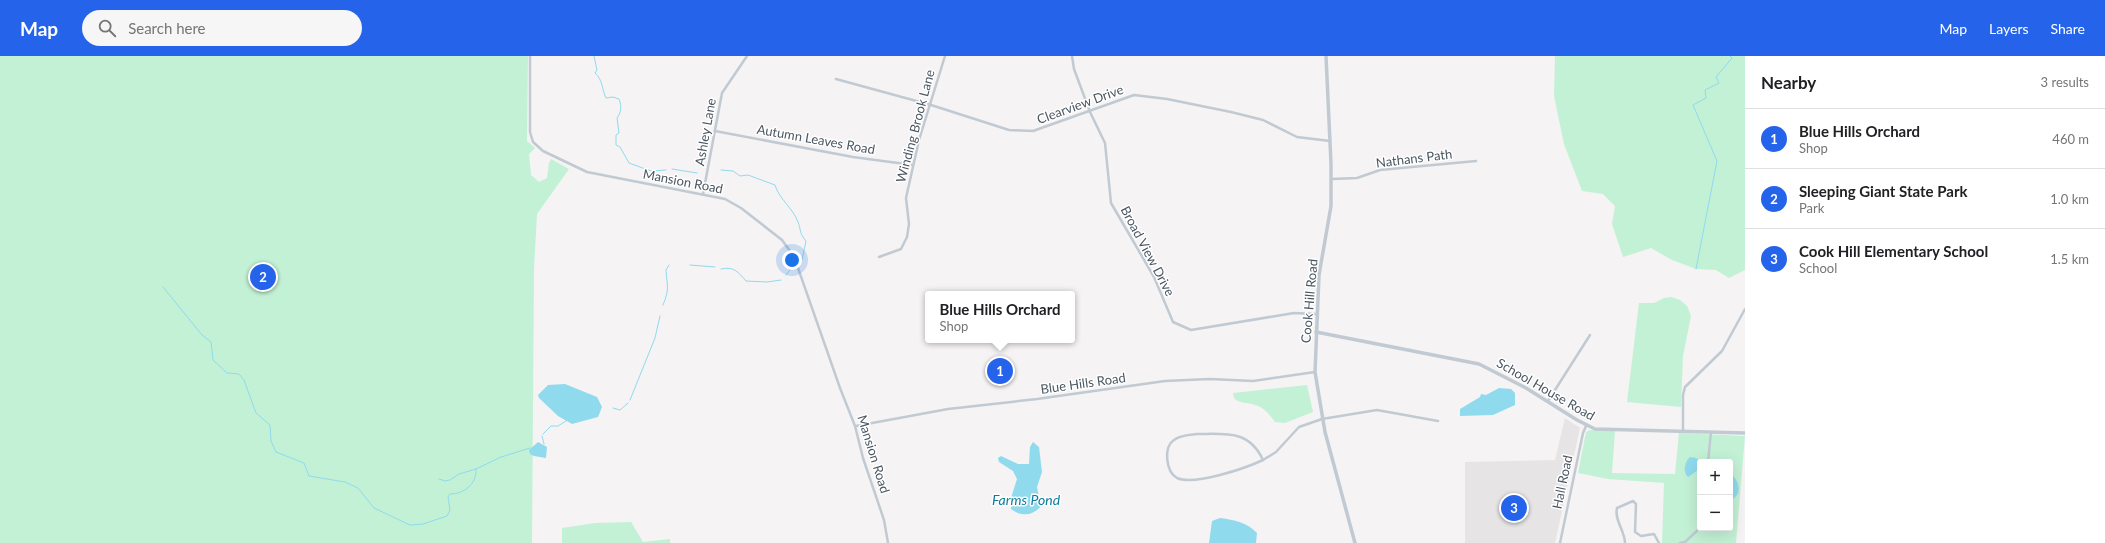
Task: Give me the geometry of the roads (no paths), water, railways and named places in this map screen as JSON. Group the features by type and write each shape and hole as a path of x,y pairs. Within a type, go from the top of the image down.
{"street":[{"name":"Mansion Road","path":"530,56 530,132 533,142 540,149 571,166 596,175 704,194 735,204 776,235 790,251 855,426 865,466 884,520 888,543"},
{"name":"Ashley Lane","path":"704,194 722,93 747,56"},
{"name":"Winding Brook Lane","path":"879,257 900,249 907,237 909,224 906,198 913,165 945,56"},
{"name":"Broad View Drive","path":"1072,56 1074,68 1090,112 1105,143 1111,203 1154,277 1173,322 1191,330 1294,313 1317,314"},
{"name":"Cook Hill Road","path":"1326,56 1332,180 1331,212 1319,275 1315,372 1322,419 1355,543"},
{"name":"Clearview Drive","path":"836,78 931,105 1009,130 1033,131 1090,112 1134,95 1167,99 1263,120 1286,133 1297,137 1330,142"},
{"name":"Autumn Leaves Road","path":"715,131 853,157 913,165"},
{"name":"Nathans Path","path":"1332,180 1357,178 1380,170 1476,161"},
{"path":"1683,431 1683,395 1686,386 1722,351 1745,310"},
{"name":"School House Road","path":"1316,332 1474,363 1500,374 1586,426 1607,430 1745,433"},
{"path":"1548,402 1590,335"},
{"name":"Blue Hills Road","path":"855,426 948,409 1043,398 1165,381 1210,379 1253,382 1315,372"},
{"path":"1263,460 1250,440 1242,437 1216,434 1197,434 1173,440 1167,453 1168,465 1172,473 1177,478 1205,479 1219,476 1263,460 1276,452 1299,427 1322,419 1377,410 1438,421"},
{"name":"Hall Road","path":"1560,543 1586,426"},
{"path":"1708,459 1711,432"},
{"path":"1626,543 1616,513 1617,508 1633,502 1636,504 1637,508 1635,532 1641,536 1654,534 1659,543"},
{"path":"1680,543 1685,542 1697,531"}],"water":[{"path":"565,384 597,397 602,407 598,417 572,424 558,416 539,398 538,395 548,385"},
{"path":"1499,388 1511,389 1515,393 1515,405 1493,415 1460,416 1460,409 1480,397 1481,394 1486,395"},
{"path":"538,442 547,447 546,458 530,454 529,450"},
{"name":"Farms Pond","path":"1033,442 1039,447 1042,472 1037,487 1041,506 1034,512 1023,514 1015,512 1011,509 1011,498 1017,479 1013,471 999,462 998,458 1001,456 1018,464 1029,464 1030,447"},
{"path":"1690,457 1697,459 1697,471 1688,477 1685,472 1687,461"},
{"path":"1733,476 1739,487 1739,491 1734,498"},
{"path":"1220,518 1249,526 1257,533 1256,543 1209,543 1212,521"}],"waterway":[{"path":"594,56 597,70 595,73 601,82 606,98 613,97 619,99 621,104 621,109 617,118 619,133 616,135 616,145 620,147 629,163 651,171 666,170"},
{"path":"1696,269 1717,161 1693,105 1706,98 1705,90 1719,83 1716,77 1732,58 1730,56"},
{"path":"672,169 697,173"},
{"path":"721,170 733,171 740,176 748,175 775,185 780,195 796,217 801,233 806,241 802,260 799,263"},
{"path":"663,305 667,291 666,270 669,265"},
{"path":"690,265 715,267"},
{"path":"786,275 793,266"},
{"path":"721,269 733,269 746,281 767,282 781,280"},
{"path":"163,287 202,335 211,342 213,360 227,373 239,374 244,380 256,413 270,425 271,441 276,452 304,463 309,476 345,482 358,488 374,508 410,525 423,524 447,516 450,510 448,497 450,494 455,494 469,487 472,484 476,474 476,469"},
{"path":"630,400 655,338 660,316"},
{"path":"613,408 620,410 628,403"},
{"path":"543,434 551,426 558,426 566,421"},
{"path":"542,436 544,444"},
{"path":"439,479 445,481 450,480 459,474 476,469 501,457 530,448"}],"place":[{"name":"Sleeping Giant State Park","path":"263,277"},
{"name":"Blue Hills Orchard","path":"1000,371"},
{"name":"Cook Hill Elementary School","path":"1514,508"}]}
